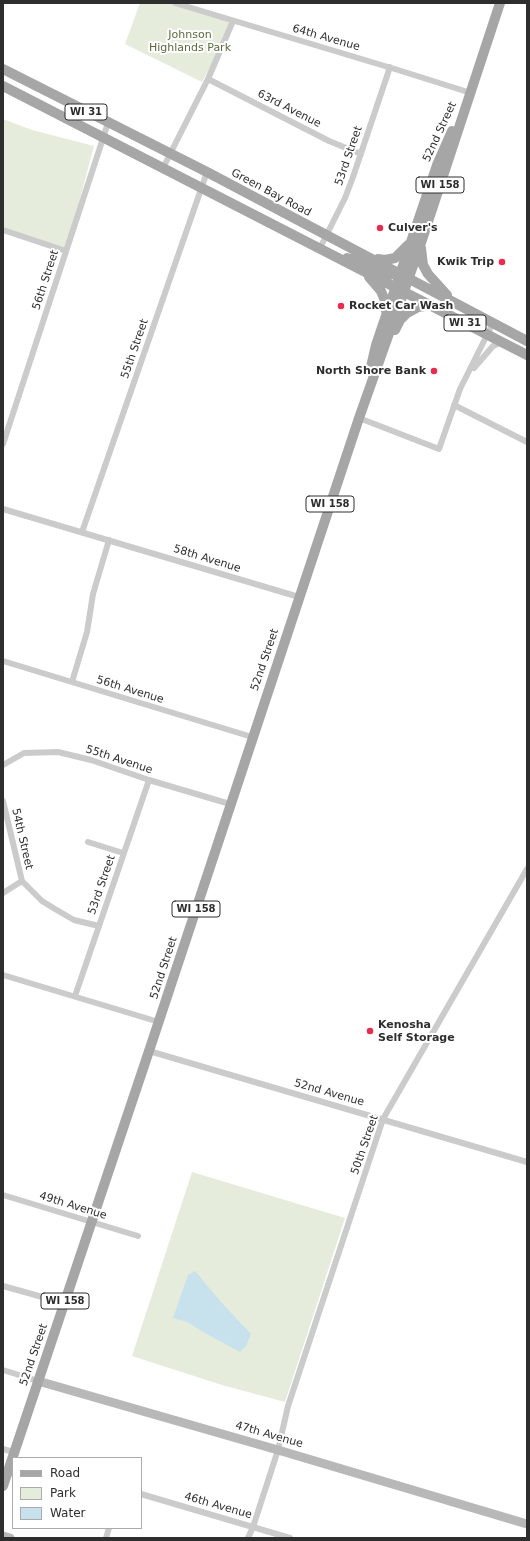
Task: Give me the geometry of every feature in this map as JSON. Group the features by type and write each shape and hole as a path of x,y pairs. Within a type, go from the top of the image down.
{"main road":[{"name":"52nd Street","path":"360,414 372,358 386,315 420,246 500,3"},
{"name":"Green Bay Road","path":"3,69 170,153 373,259 430,305 527,355"},
{"name":"Green Bay Road","path":"3,86 360,269 402,282 454,302 527,341"},
{"name":"52nd Street","path":"12,1457 159,1022 360,414 378,364 402,282 412,239 439,158 471,93"},
{"path":"373,259 385,260 395,258 405,249 412,239"},
{"path":"420,246 423,265 428,274 454,302"},
{"path":"334,255 362,262 402,282"},
{"path":"360,269 376,283 381,291 385,301 386,315"},
{"path":"378,364 400,320 413,309 430,305"},
{"name":"52nd Street","path":"3,1486 12,1458"}],"street":[{"name":"64th Avenue","path":"175,3 390,67 471,93"},
{"path":"163,168 208,79 233,21"},
{"name":"53rd Street","path":"320,248 344,198 361,154 390,67"},
{"name":"63rd Avenue","path":"208,79 329,141 361,154"},
{"name":"56th Street","path":"3,444 108,122"},
{"name":"55th Street","path":"82,532 207,172"},
{"path":"3,230 66,251"},
{"path":"360,414 439,449 460,389 470,372 493,323"},
{"path":"470,372 483,359 488,351 497,344 503,342"},
{"path":"454,405 527,442"},
{"name":"58th Avenue","path":"3,509 299,597"},
{"path":"72,682 87,632 93,594 109,540"},
{"name":"56th Avenue","path":"3,661 252,737"},
{"name":"55th Avenue","path":"3,765 24,753 58,752 91,760 149,780 230,804"},
{"name":"53rd Street","path":"75,996 149,780"},
{"name":"54th Street","path":"3,800 22,881"},
{"path":"88,842 123,853"},
{"name":"50th Street","path":"278,1450 288,1406 383,1119 527,869"},
{"path":"3,893 22,881 48,905 74,920 99,926"},
{"path":"3,975 159,1022"},
{"name":"52nd Avenue","path":"149,1051 527,1162"},
{"name":"49th Avenue","path":"3,1195 138,1236"},
{"path":"3,1286 64,1304"},
{"name":"47th Avenue","path":"3,1370 527,1524"},
{"path":"3,1449 14,1452"},
{"path":"248,1538 278,1450"},
{"name":"46th Avenue","path":"142,1494 290,1538"},
{"path":"3,1536 10,1538"}],"green space":[{"name":"Johnson Highlands Park","path":"140,3 170,3 230,22 220,49 202,82 125,44"},
{"path":"3,119 32,130 94,146 66,251 3,230"},
{"path":"192,1172 345,1218 285,1402 222,1385 132,1356"}],"water":[{"path":"195,1271 251,1334 246,1346 240,1352 187,1322 173,1318 188,1275"}],"place":[{"name":"Culver's","path":"380,228"},
{"name":"Kwik Trip","path":"502,262"},
{"name":"Rocket Car Wash","path":"341,306"},
{"name":"North Shore Bank","path":"434,371"},
{"name":"Kenosha Self Storage","path":"370,1031"}]}
